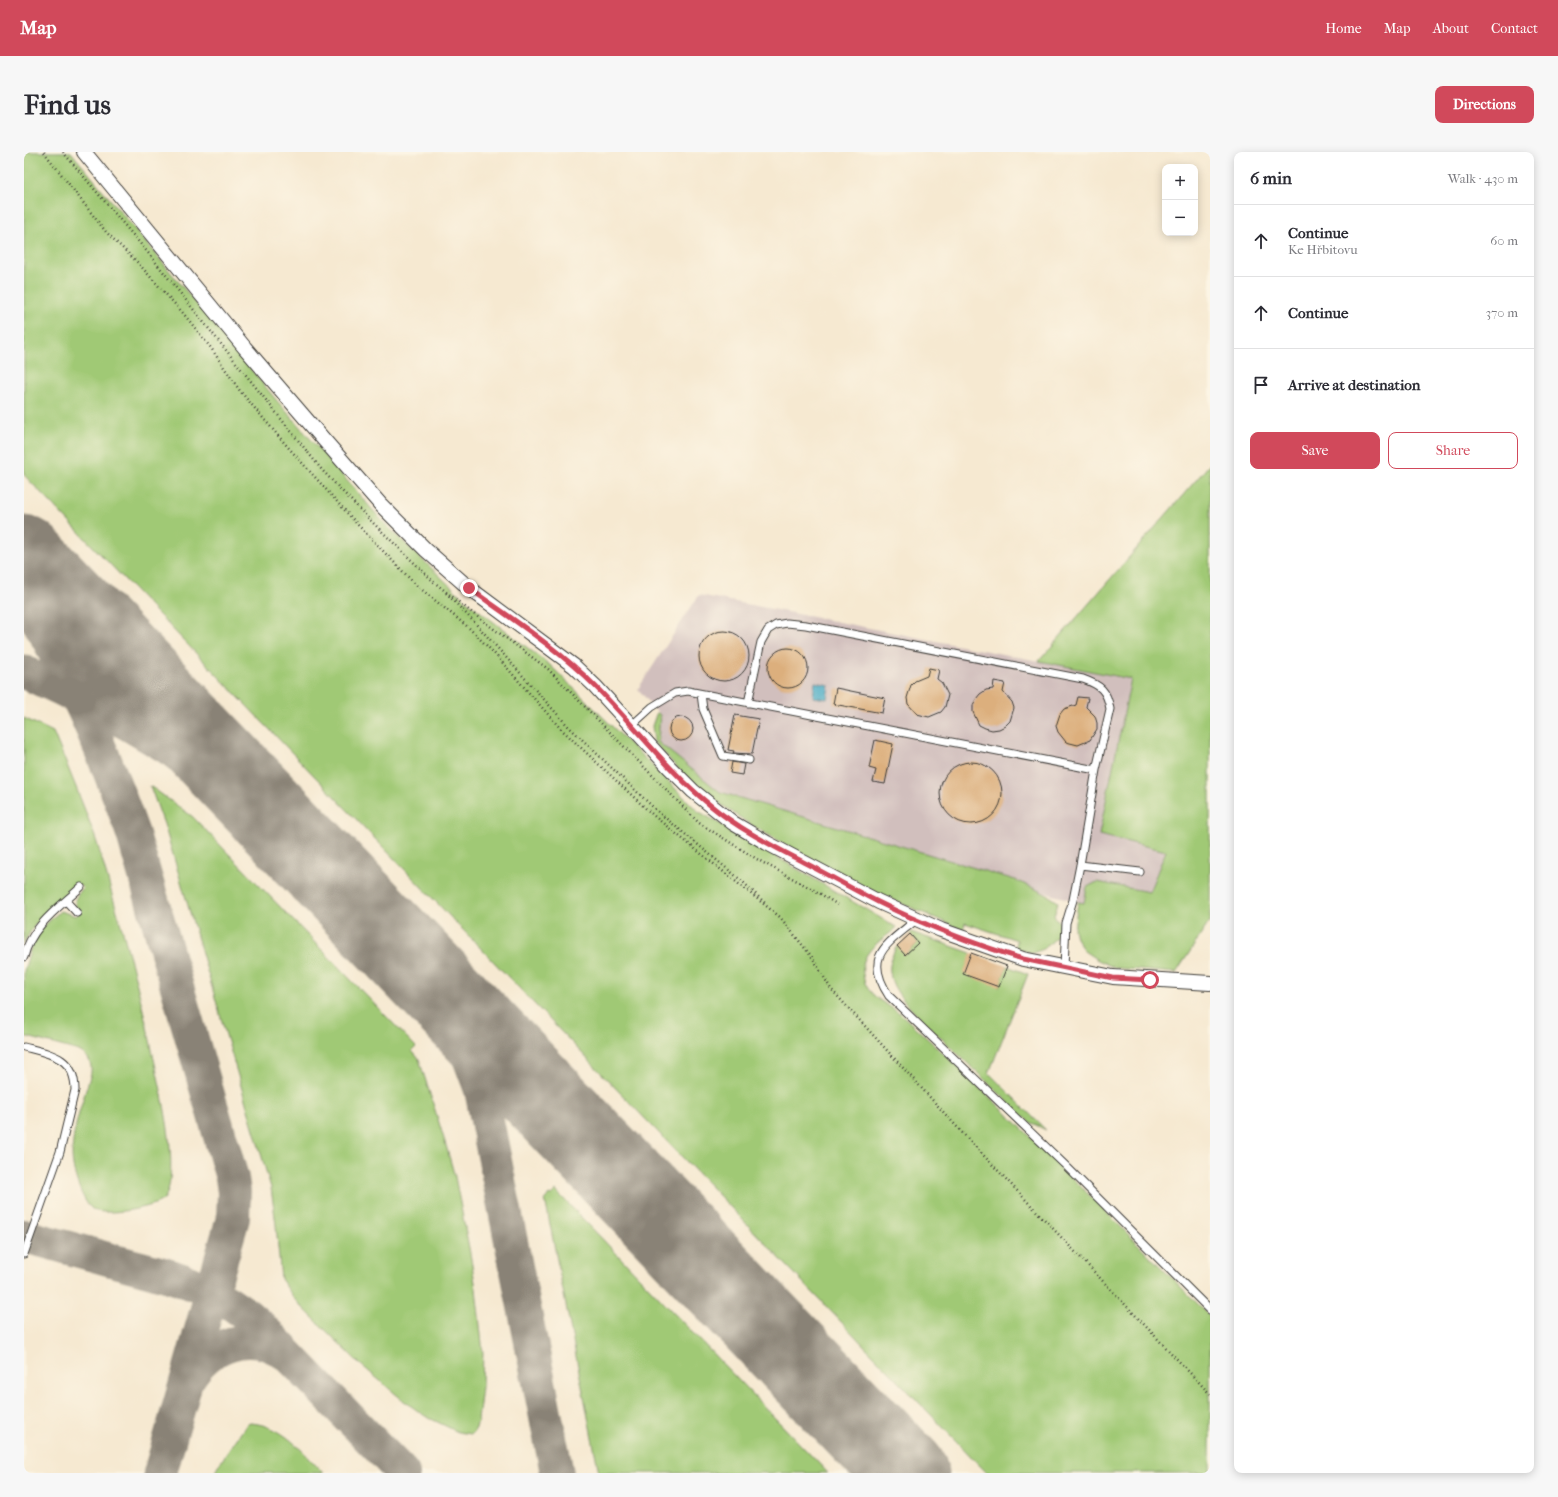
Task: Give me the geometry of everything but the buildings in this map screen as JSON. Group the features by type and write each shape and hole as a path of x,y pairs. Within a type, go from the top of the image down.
{"street":[{"path":"84,152 245,348 381,505 426,550 469,588 574,666 595,686 681,779 711,806 733,822 767,842 878,902 940,930 1009,955 1113,978 1210,983"}],"lane":[{"path":"748,703 761,642 768,630 776,625 787,623 806,625 1083,679 1096,684 1104,691 1110,709 1096,770 1073,900 1066,923 1064,967"},
{"path":"631,726 652,707 675,693 688,692 1096,770"},
{"path":"701,694 703,709 723,756 748,760"},
{"path":"1080,865 1140,872"},
{"path":"24,957 26,949 36,929 81,887"},
{"path":"66,901 77,913"},
{"path":"917,919 886,946 880,954 877,966 878,976 889,996 1066,1166 1210,1310"},
{"path":"24,1047 50,1053 64,1062 71,1069 73,1074 75,1090 60,1152 24,1254"}],"path":[{"path":"44,152 106,232 138,263 183,313 211,348 244,396 358,525 416,585 473,632 493,652 561,729 654,816 780,917"},
{"path":"434,582 476,624 568,726 657,810 742,881 780,917 812,957 831,990 968,1139 1210,1394"}],"shaded area":[{"path":"699,595 1131,679 1166,850 1149,892 1097,882 1087,887 1084,903 1038,891 1015,880 720,792 658,742 660,715 638,689"}],"green space":[{"path":"24,152 71,152 278,402 385,524 465,600 550,665 698,811 896,927 874,946 865,958 863,973 865,983 871,993 901,1014 966,1074 1210,1316 1210,1473 987,1473 24,475"},
{"path":"1210,464 1210,921 1176,973 1115,968 1096,959 1084,951 1076,938 1074,929 1078,902 1084,903 1087,887 1097,882 1149,892 1166,851 1099,835 1131,679 1039,661"},
{"path":"657,712 660,715 658,742 720,792 1015,880 1043,892 1058,902 1054,916 1062,925 1061,933 1044,949 1032,953 1016,948 1017,940 965,923 963,930 845,879 748,823 692,784 654,742 652,726"},
{"path":"24,718 53,732 64,758 97,844 140,996 164,1107 170,1143 171,1160 168,1191 165,1198 160,1202 142,1208 100,1212 94,1210 86,1202 76,1177 72,1155 78,1119 91,1073 90,1063 87,1057 79,1051 24,1036 24,971 33,941 43,927 60,911 76,916 79,913 75,900 83,888 78,884 48,911 28,935 24,944"},
{"path":"150,786 193,817 416,1047 412,1051 419,1059 455,1177 476,1289 483,1353 482,1387 478,1420 473,1433 458,1432 425,1416 404,1401 360,1364 296,1301 281,1279 271,1188 164,824"},
{"path":"911,932 971,953 999,987 1007,966 1028,974 989,1073 1046,1130 1028,1121 915,1013 896,990 890,974 892,956 897,946 906,955 918,943 910,934"},
{"path":"556,1191 828,1473 599,1473 545,1199"},
{"path":"251,1423 263,1425 283,1434 300,1448 323,1473 217,1473 217,1468 220,1463 247,1424"}],"water":[{"path":"815,682 829,685 827,699 813,697"}],"taxiway":[{"path":"24,597 57,655 85,713 110,772 133,834 232,1178 234,1192 233,1218 160,1473"},
{"path":"24,672 112,715 162,744 214,779 263,817 332,880 379,928 415,967 452,1020 470,1060 481,1090 557,1473"},
{"path":"24,1236 177,1278 212,1292 228,1302 245,1313 262,1328 403,1473"},
{"path":"188,1379 207,1357 219,1349 231,1344 245,1341 258,1342 272,1346 286,1354"}],"runway":[{"path":"24,558 906,1473"}],"route":[{"path":"469,588 556,651 574,666 595,686 693,791 733,822 767,842 878,902 940,930 1009,955 1113,978 1150,980"}]}
